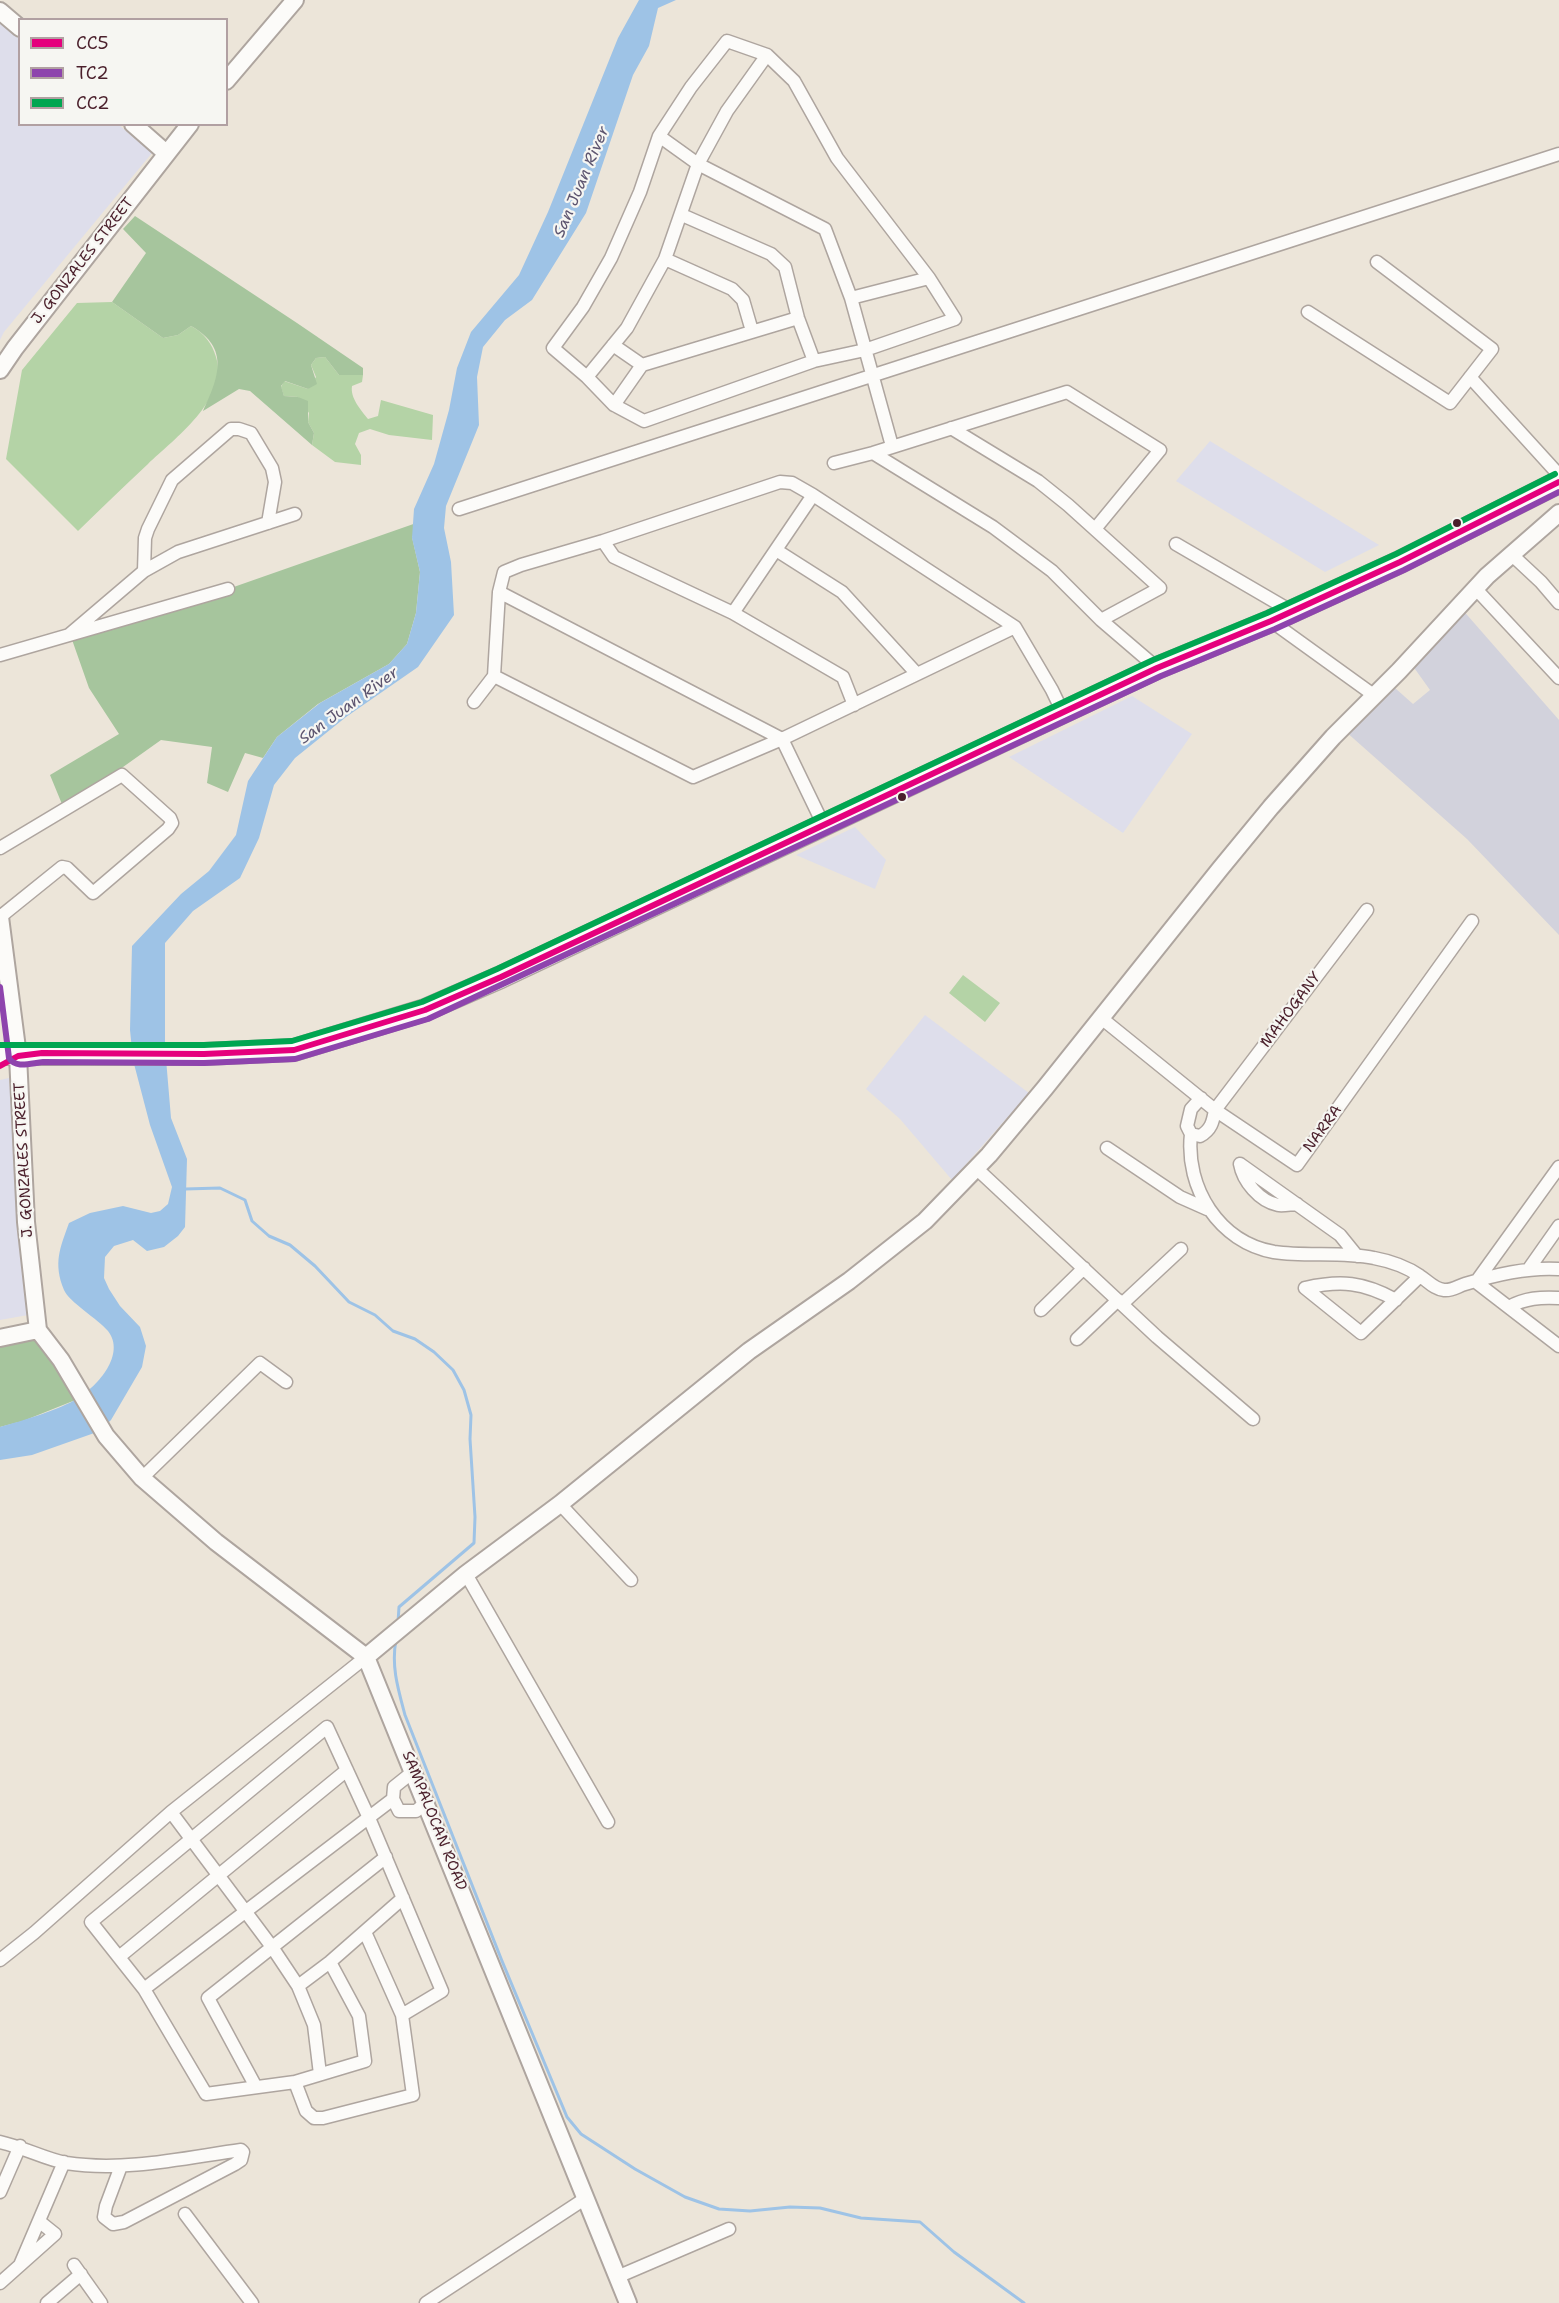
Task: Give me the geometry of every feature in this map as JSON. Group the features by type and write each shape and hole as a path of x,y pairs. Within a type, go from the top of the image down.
{"highway":[{"path":"0,1066 9,1055 42,1053 204,1054 294,1050 425,1010 501,977 1157,668 1272,621 1400,562 1559,482"}],"main road":[{"path":"228,79 295,0"},
{"path":"0,11 18,26"},
{"path":"135,126 166,153"},
{"name":"J. GONZALES STREET","path":"0,370 188,126"},
{"path":"366,1657 466,1574 560,1504 749,1351 849,1281 925,1221 976,1168 1045,1088 1271,807 1333,737 1375,696 1475,588 1559,513"},
{"name":"J. GONZALES STREET","path":"0,917 9,1055 38,1329"},
{"path":"0,1338 38,1329"},
{"name":"SAMPALOCAN ROAD","path":"38,1329 61,1360 106,1436 142,1478 216,1542 366,1657 628,2303"}],"street":[{"path":"727,41 767,56 794,81 837,158 929,278 955,319 865,350 814,361 644,421 614,405 587,377 553,348 583,307 611,258 640,192 660,136 691,87 727,41"},
{"path":"587,377 627,328 665,259 698,164 727,111 767,56"},
{"path":"660,136 698,164 825,229 851,298 892,446"},
{"path":"459,508 1559,154"},
{"path":"682,215 771,254 785,267 798,318 814,361"},
{"path":"665,259 732,289 742,300 752,331"},
{"path":"1308,312 1450,403 1491,349 1377,262"},
{"path":"851,298 929,278"},
{"path":"614,405 642,365 798,318"},
{"path":"613,345 642,365"},
{"path":"1470,377 1559,475"},
{"path":"834,463 873,453 1067,392 1160,450 1095,529"},
{"path":"951,428 1038,481 1160,588 1101,620"},
{"path":"144,571 145,538 172,480 231,429 251,434 272,468 275,482 268,523"},
{"path":"873,453 993,527 1052,571 1101,620 1157,668"},
{"path":"474,702 494,676 499,592 504,572 780,482 792,483 813,495 1015,627 1063,713"},
{"path":"733,613 813,495"},
{"path":"70,634 144,571 178,552 295,514"},
{"path":"603,541 614,557 733,613 843,677 854,705"},
{"path":"1176,544 1291,611"},
{"path":"776,550 842,592 917,674"},
{"path":"1511,554 1541,582 1559,603"},
{"path":"1475,588 1559,678"},
{"path":"0,656 228,589"},
{"path":"499,592 782,739 823,824"},
{"path":"1272,621 1375,696"},
{"path":"494,676 693,777 782,739 1015,627"},
{"path":"0,848 122,775 170,818 172,823 168,829 93,893 67,868 62,867 0,917"},
{"name":"MAHOGANY","path":"1215,1110 1367,910"},
{"name":"NARRA","path":"1100,1017 1215,1110 1297,1165 1472,921"},
{"path":"1196,1135 1187,1126 1188,1118 1191,1109 1201,1098"},
{"path":"1196,1135 1206,1133 1212,1124 1215,1110"},
{"path":"1196,1135 1190,1146 1192,1166 1207,1209 1228,1231 1248,1244 1294,1254 1374,1258 1402,1266 1442,1290 1451,1290 1528,1270 1559,1269"},
{"path":"1107,1148 1180,1197 1207,1209"},
{"path":"1476,1282 1559,1167"},
{"path":"976,1168 1157,1337 1253,1419"},
{"path":"1298,1204 1340,1235 1357,1256"},
{"path":"1528,1270 1559,1226"},
{"path":"1077,1338 1181,1249"},
{"path":"1041,1310 1084,1268"},
{"path":"1396,1300 1375,1289 1348,1283 1322,1284 1305,1288 1361,1333 1396,1300 1420,1276"},
{"path":"1476,1282 1559,1346"},
{"path":"1509,1307 1521,1300 1543,1297 1559,1298"},
{"path":"142,1478 260,1363 286,1382"},
{"path":"560,1504 631,1580"},
{"path":"466,1574 608,1822"},
{"path":"0,1960 34,1933 171,1812 366,1657"},
{"path":"330,1962 359,2016 365,2061 295,2082 206,2094 144,1989 91,1922 327,1727 386,1857 442,1991 402,2015"},
{"path":"119,1957 347,1770"},
{"path":"414,1771 394,1787 393,1799 399,1811 416,1811 426,1802"},
{"path":"144,1989 393,1799"},
{"path":"171,1812 272,1947 298,1986 314,2025 320,2074"},
{"path":"256,2087 208,1998 386,1857"},
{"path":"298,1986 330,1962 403,1898"},
{"path":"295,2082 306,2111 314,2118 322,2118 413,2095 402,2015 365,1932"},
{"path":"0,2142 20,2146 64,2162 121,2166 241,2150 243,2152 241,2160 235,2164 124,2222 113,2224 104,2217 121,2166"},
{"path":"0,2192 20,2146"},
{"path":"20,2265 64,2162"},
{"path":"426,2303 586,2198"},
{"path":"185,2214 252,2303"},
{"path":"0,2282 55,2234 40,2222"},
{"path":"617,2277 729,2229"},
{"path":"47,2303 77,2269 101,2303"}],"shaded area":[{"path":"0,20 18,36 18,126 120,126 152,153 4,332 0,340"},
{"path":"1210,441 1379,545 1325,572 1176,481"},
{"path":"1461,608 1559,720 1559,935 1467,839 1345,731 1395,688 1413,704 1430,690 1410,662"},
{"path":"1132,696 1192,734 1123,833 1009,757"},
{"path":"855,827 886,860 875,889 796,855"},
{"path":"925,1015 1029,1093 952,1180 900,1119 866,1089"},
{"path":"9,1078 28,1315 0,1320 0,1080"}],"green space":[{"path":"135,216 363,368 363,375 339,375 325,357 316,358 311,365 317,384 308,389 285,381 281,386 284,396 298,397 308,401 308,422 314,433 312,445 250,391 239,389 203,411 213,387 218,365 212,344 191,326 178,335 163,338 112,302 146,253 123,229"},
{"path":"112,302 163,338 178,335 191,326 196,329 204,335 212,347 218,373 215,388 197,417 78,531 6,459 22,370 77,303"},
{"path":"325,357 339,375 363,375 362,382 352,386 352,390 357,404 368,419 378,416 381,400 433,415 432,440 389,435 370,429 359,433 355,444 361,455 361,465 335,462 312,445 314,433 308,422 309,413 298,397 284,396 281,387 284,381 308,389 316,377 311,365 316,358"},
{"path":"422,521 412,537 420,572 416,613 407,644 389,664 318,704 277,737 263,758 245,753 228,792 207,783 212,747 161,740 64,809 50,775 119,734 89,688 70,634 228,589"},
{"path":"963,975 1000,1003 985,1022 949,993"},
{"path":"38,1330 78,1399 23,1421 0,1427 0,1338"}],"water":[{"name":"San Juan River","path":"639,0 676,0 658,8 649,46 633,75 586,213 532,300 505,320 483,347 477,377 479,425 446,506 444,528 451,562 454,615 418,667 346,717 295,758 274,785 259,838 240,878 193,911 165,943 165,1047 171,1118 187,1159 185,1227 164,1247 147,1251 133,1240 114,1246 105,1257 104,1278 109,1289 120,1306 140,1327 146,1346 142,1367 111,1420 100,1431 32,1455 0,1460 0,1427 51,1411 78,1398 101,1378 112,1359 113,1340 108,1331 72,1300 64,1290 58,1264 69,1223 90,1213 123,1206 151,1213 160,1211 168,1204 172,1187 150,1125 133,1060 130,1030 132,946 181,894 209,871 236,835 248,781 277,737 320,703 389,664 407,644 416,613 420,572 412,538 414,509 434,464 449,410 457,368 471,332 519,275 548,212 618,38"}],"waterway":[{"path":"185,1189 220,1188 245,1200 252,1221 269,1236 290,1245 315,1266 349,1302 375,1315 393,1331 415,1339 434,1352 453,1370 464,1390 471,1415 474,1543 399,1607 398,1622"},
{"path":"396,1640 395,1668 405,1715 502,1961 567,2117 581,2134 635,2169 685,2197 719,2209 750,2211 790,2207 820,2208 861,2218 920,2222 954,2252 1024,2303"}],"transit line":[{"name":"CC2","path":"0,1045 204,1045 292,1041 422,1002 497,969 1153,660 1267,613 1396,554 1555,474"},
{"name":"CC5","path":"0,1066 18,1056 42,1053 204,1054 294,1050 425,1010 501,977 1157,668 1271,621 1400,562 1559,482"},
{"name":"TC2","path":"0,987 9,1058 20,1064 43,1062 204,1063 295,1059 428,1019 1161,676 1275,629 1404,570 1559,492"}]}
